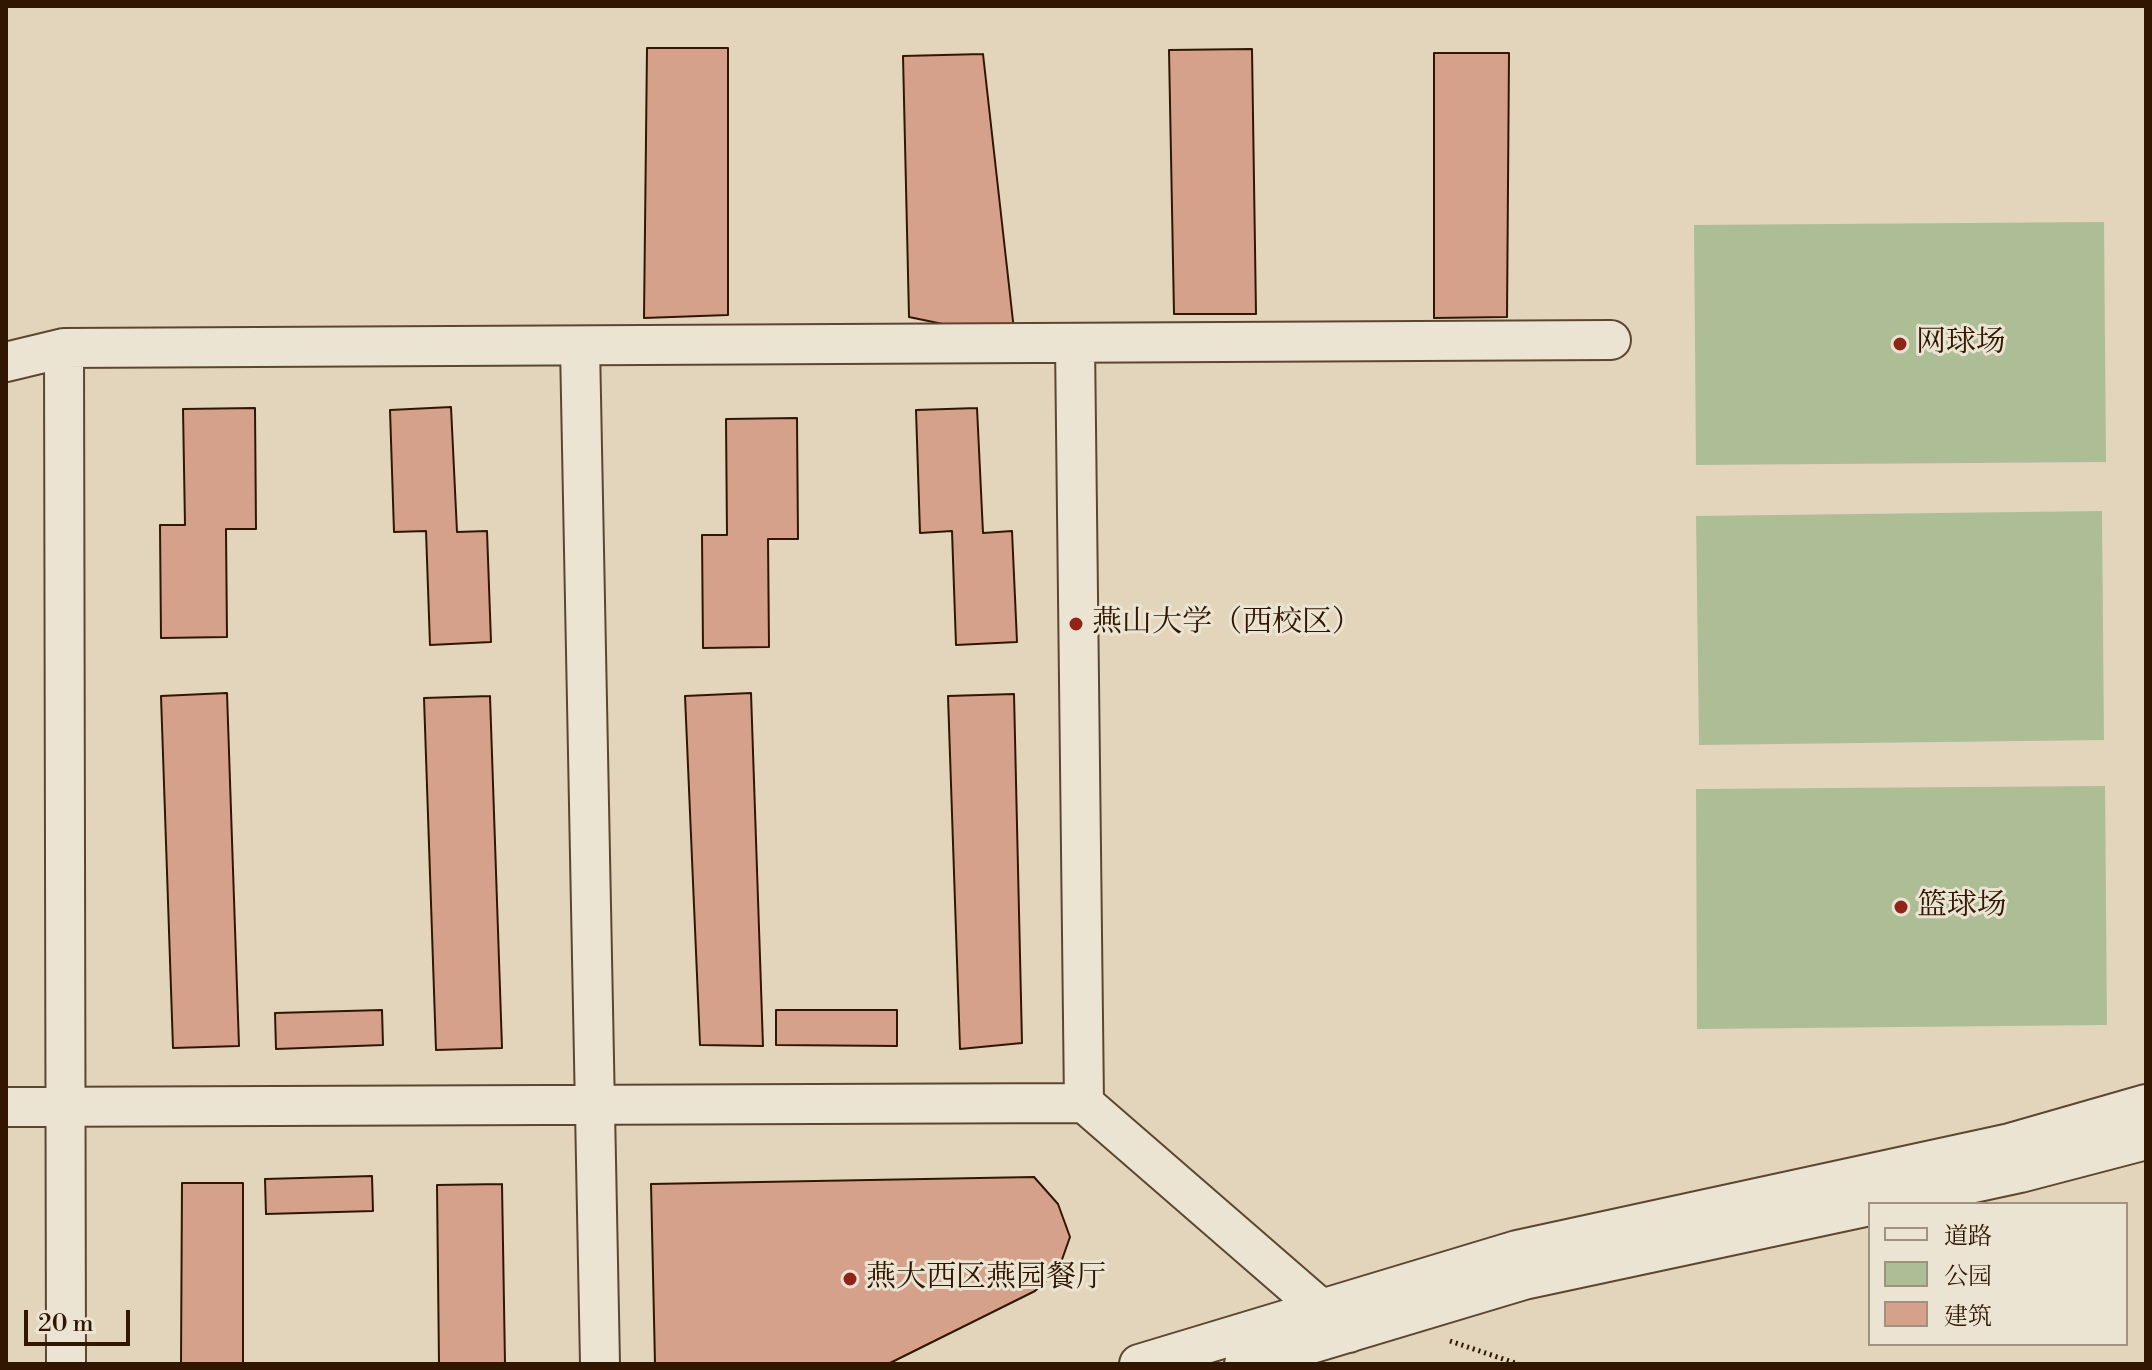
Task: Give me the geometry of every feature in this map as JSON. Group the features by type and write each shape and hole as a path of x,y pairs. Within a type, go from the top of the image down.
{"street":[{"path":"6,362 64,348 1611,340"},
{"path":"1075,343 1084,1103"},
{"path":"580,346 600,1364"},
{"path":"64,348 66,1364"},
{"path":"6,1107 1084,1103 1336,1336"},
{"path":"1139,1364 1336,1336 1517,1250 2010,1143 2146,1104"},
{"path":"1886,1202 2020,1173 2146,1140"},
{"path":"1244,1364 1524,1280 1868,1206"}],"green space":[{"name":"网球场","path":"2104,222 2106,462 1696,465 1694,225"},
{"path":"2102,511 2104,740 1699,745 1696,516"},
{"name":"篮球场","path":"2105,786 2107,1025 1697,1029 1696,789"}],"building":[{"path":"647,48 728,48 728,315 644,318"},
{"path":"1252,49 1256,314 1174,314 1169,50"},
{"path":"1434,53 1509,53 1507,317 1434,318"},
{"path":"983,54 1015,339 909,317 903,56"},
{"path":"451,407 457,532 487,531 491,642 430,645 426,531 394,532 390,410"},
{"path":"255,408 256,529 226,529 227,637 161,638 160,525 185,525 183,409"},
{"path":"977,408 983,533 1012,531 1017,642 956,645 952,531 920,533 916,410"},
{"path":"797,418 798,539 768,539 769,647 703,648 702,535 727,535 726,419"},
{"path":"227,693 239,1046 173,1048 161,696"},
{"path":"751,693 763,1046 700,1045 685,696"},
{"path":"1014,694 1022,1043 960,1049 948,696"},
{"path":"490,696 502,1048 436,1050 424,698"},
{"path":"382,1010 383,1045 276,1049 275,1013"},
{"path":"776,1010 897,1010 897,1046 776,1045"},
{"path":"372,1176 373,1211 266,1214 265,1179"},
{"name":"燕大西区燕园餐厅","path":"1034,1177 1058,1204 1070,1237 1059,1268 1035,1291 888,1364 655,1364 651,1184"},
{"path":"182,1183 243,1183 243,1364 181,1364"},
{"path":"502,1184 505,1364 439,1364 437,1185"}],"place":[{"name":"网球场","path":"1900,344"},
{"name":"燕山大学（西校区）","path":"1076,624"},
{"name":"篮球场","path":"1901,907"},
{"name":"燕大西区燕园餐厅","path":"850,1279"}]}
